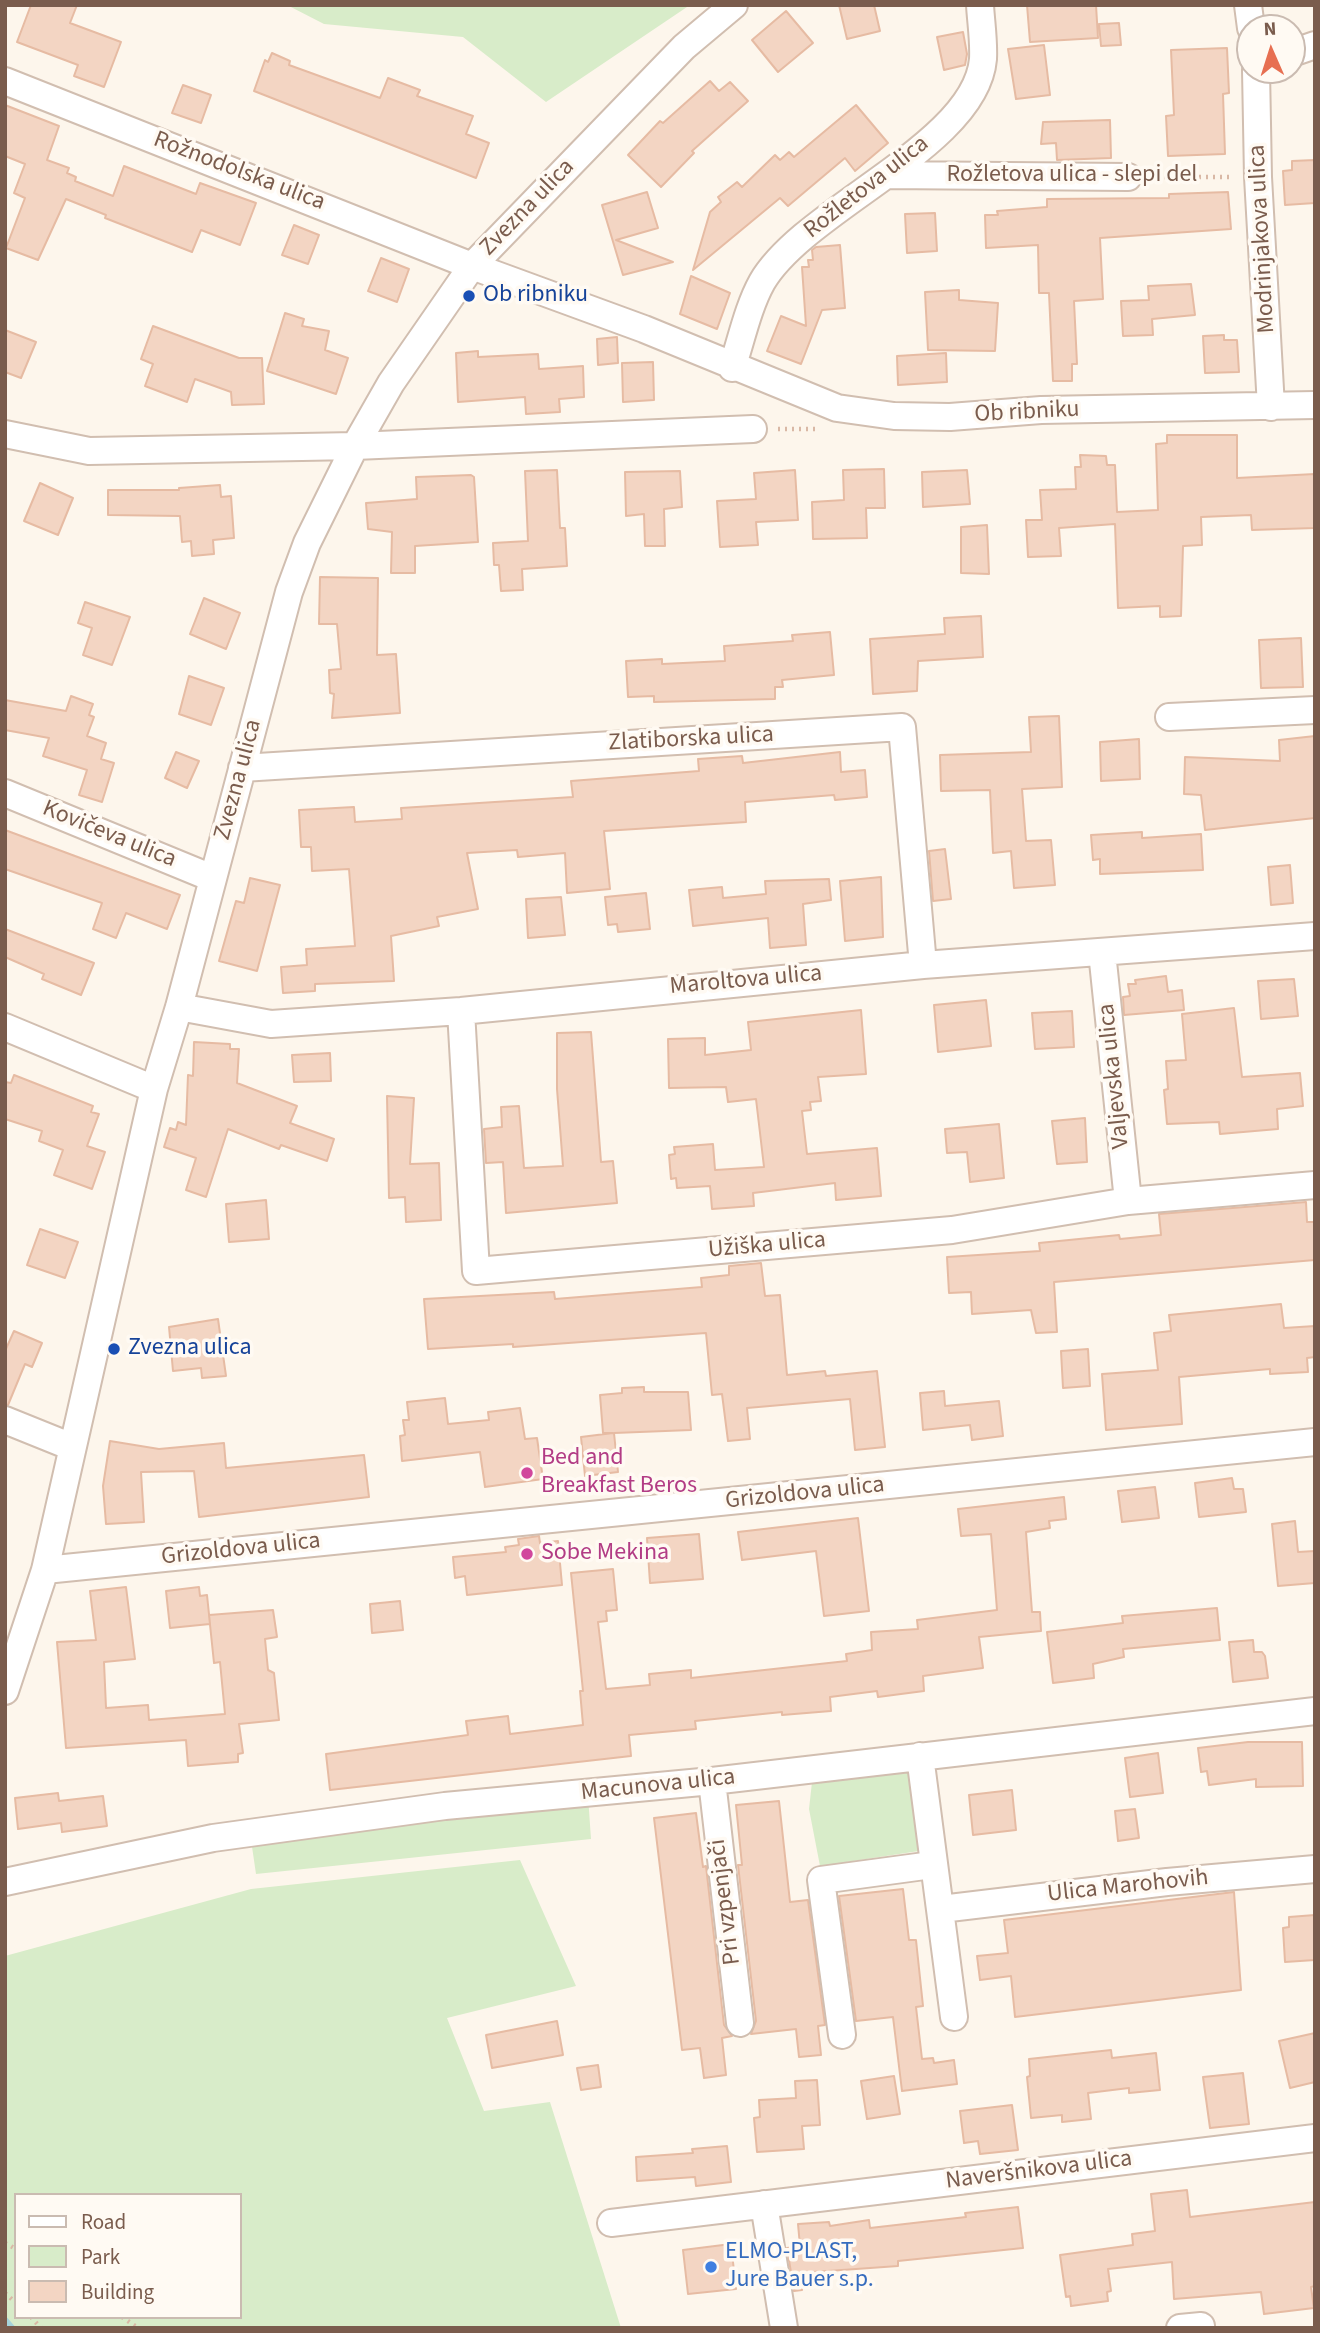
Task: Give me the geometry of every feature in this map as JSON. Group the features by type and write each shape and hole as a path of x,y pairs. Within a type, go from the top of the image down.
{"street":[{"name":"Zvezna ulica","path":"7,1682 45,1570 154,1089 179,1007 289,592 307,543 355,446 391,383 472,266 684,47 734,5"},
{"name":"Rožletova ulica","path":"732,368 762,282 796,244 951,121 971,94 983,60 980,5"},
{"name":"Rožnodolska ulica","path":"5,81 472,266"},
{"name":"Modrinjakova ulica","path":"1256,84 1258,177 1271,407"},
{"name":"Rožletova ulica - slepi del","path":"886,175 1128,177"},
{"name":"Ob ribniku","path":"472,266 644,329 732,368 837,408 894,416 950,417 1041,410 1315,405"},
{"path":"5,434 89,451 355,446 754,429"},
{"path":"1169,717 1315,710"},
{"name":"Zlatiborska ulica","path":"242,768 902,727 923,965"},
{"name":"Kovičeva ulica","path":"5,793 212,878"},
{"name":"Maroltova ulica","path":"179,1007 271,1024 461,1011 923,965 1315,936"},
{"name":"Valjevska ulica","path":"1101,952 1128,1201"},
{"name":"Užiška ulica","path":"461,1011 476,1271 952,1230 1128,1201 1315,1185"},
{"path":"5,1027 154,1089"},
{"path":"5,1420 72,1447"},
{"name":"Grizoldova ulica","path":"45,1570 1315,1442"},
{"name":"Macunova ulica","path":"5,1882 214,1838 444,1806 712,1781 1315,1711"},
{"path":"920,1756 932,1865 941,1909 954,2017"},
{"name":"Pri vzpenjači","path":"712,1781 740,2023"},
{"path":"842,2035 821,1880 932,1865"},
{"name":"Ulica Marohovih","path":"941,1909 1167,1882 1315,1869"},
{"name":"Naveršnikova ulica","path":"611,2223 1315,2138"},
{"path":"764,2204 784,2328"}],"path":[{"name":"Rožletova ulica - slepi del","path":"1128,177 1258,177"}],"green space":[{"path":"287,5 690,5 546,102 463,37 324,24"},
{"path":"907,1760 919,1851 820,1866 809,1809 813,1773"},
{"path":"588,1796 591,1839 256,1874 250,1833"},
{"path":"520,1860 576,1986 447,2018 484,2111 550,2102 621,2328 5,2328 5,1956 251,1889"}],"building":[{"path":"31,5 77,5 70,23 121,42 104,87 74,76 78,65 17,42"},
{"path":"839,5 874,5 880,31 847,39"},
{"path":"1027,5 1096,5 1098,38 1030,42"},
{"path":"786,11 813,43 778,72 752,40"},
{"path":"1119,23 1121,45 1101,46 1099,24"},
{"path":"963,32 967,54 965,65 944,70 937,37"},
{"path":"1044,45 1050,95 1016,99 1008,49"},
{"path":"1227,48 1229,93 1223,94 1225,154 1168,156 1166,116 1174,115 1171,50"},
{"path":"272,53 290,61 289,65 380,98 388,78 420,90 417,96 473,116 466,134 489,143 476,178 254,91 265,60 268,62"},
{"path":"710,81 719,91 730,82 748,101 692,151 694,153 661,187 628,155 660,121 663,123"},
{"path":"183,85 211,95 201,123 172,113"},
{"path":"5,105 59,126 47,160 69,168 67,173 76,177 75,181 113,196 124,166 196,194 200,183 256,203 240,245 201,230 192,252 105,218 106,215 66,199 38,260 6,248 25,198 14,193 25,164 5,156"},
{"path":"856,105 888,143 855,171 845,158 788,206 780,198 693,270 710,212 721,202 718,197 737,182 742,187 775,155 780,160 789,152 794,157"},
{"path":"1110,120 1111,158 1057,160 1056,143 1041,144 1043,122"},
{"path":"1315,160 1315,203 1285,205 1283,171 1292,170 1292,161"},
{"path":"647,192 658,228 616,240 673,262 623,275 602,205"},
{"path":"1228,192 1231,229 1100,238 1103,299 1074,301 1077,364 1072,364 1072,381 1053,381 1049,293 1039,293 1038,245 986,248 985,215 998,215 997,211 1047,207 1047,199 1169,198 1169,194"},
{"path":"935,213 937,251 907,253 905,214"},
{"path":"294,225 319,235 308,264 282,255"},
{"path":"840,245 845,308 822,310 801,364 767,351 781,316 806,326 802,267 809,267 808,260 813,260 812,250 816,247"},
{"path":"381,258 409,269 397,302 368,291"},
{"path":"691,276 730,293 717,329 680,314"},
{"path":"1191,284 1195,315 1152,319 1153,335 1123,336 1121,301 1149,300 1148,286"},
{"path":"959,290 959,300 998,303 995,351 928,350 925,292"},
{"path":"285,313 304,319 302,326 329,331 325,350 348,358 336,394 267,371"},
{"path":"153,326 239,358 262,358 264,404 232,405 231,392 195,379 187,402 145,386 153,364 141,359"},
{"path":"5,330 36,342 21,378 5,372"},
{"path":"1224,335 1224,340 1237,340 1239,372 1205,373 1203,336"},
{"path":"617,337 618,363 598,365 597,339"},
{"path":"478,351 478,357 538,354 539,369 583,366 584,397 559,399 560,412 526,414 525,397 458,402 456,353"},
{"path":"946,353 947,382 898,385 897,356"},
{"path":"653,362 654,400 623,402 622,363"},
{"path":"1167,435 1237,435 1237,478 1315,474 1315,528 1252,530 1251,515 1201,517 1202,545 1183,546 1181,616 1160,617 1160,606 1118,608 1115,524 1059,528 1061,556 1028,557 1026,520 1042,520 1040,490 1076,489 1075,467 1081,467 1080,455 1106,456 1107,465 1115,465 1117,512 1158,510 1156,444 1167,443"},
{"path":"884,469 885,508 866,508 867,538 813,539 812,502 844,500 843,470"},
{"path":"557,470 560,528 565,528 567,566 522,569 523,590 501,591 499,565 494,565 493,543 528,541 525,471"},
{"path":"795,470 798,520 756,522 758,545 720,547 717,501 756,499 754,473"},
{"path":"967,470 970,504 923,507 922,472"},
{"path":"680,471 682,507 664,509 665,546 645,546 644,514 626,516 625,472"},
{"path":"416,477 474,477 478,542 415,546 415,573 391,573 392,532 368,529 366,503 417,499"},
{"path":"40,483 73,498 58,535 24,521"},
{"path":"220,485 221,497 231,496 234,538 213,540 214,554 192,556 191,541 182,542 180,516 108,515 108,490 179,490"},
{"path":"987,525 989,574 961,573 961,527"},
{"path":"320,577 378,578 377,655 396,654 400,713 332,718 334,694 330,693 329,670 341,669 337,624 319,624"},
{"path":"204,598 240,613 226,649 190,634"},
{"path":"85,602 130,617 112,665 83,655 92,628 78,623"},
{"path":"981,616 983,657 918,661 917,691 873,694 870,639 945,634 944,618"},
{"path":"830,632 834,675 782,680 783,687 775,687 775,699 654,702 654,696 628,697 626,661 662,659 662,664 725,661 724,646 793,641 792,635"},
{"path":"1301,638 1303,687 1261,688 1259,640"},
{"path":"189,676 224,688 211,725 179,714"},
{"path":"71,696 93,704 89,715 94,717 87,736 106,743 101,759 114,763 102,802 79,795 87,770 43,756 49,738 5,730 5,700 66,711"},
{"path":"1059,716 1062,787 1022,789 1026,841 1051,840 1055,885 1014,888 1011,851 993,853 990,790 941,791 940,755 1031,752 1029,717"},
{"path":"1315,736 1315,818 1205,830 1201,795 1184,794 1185,757 1280,761 1279,740"},
{"path":"1139,739 1140,779 1101,781 1100,742"},
{"path":"176,752 199,761 187,788 165,778"},
{"path":"840,752 841,772 865,770 867,797 835,800 834,795 745,802 746,822 604,831 610,889 567,893 565,853 518,857 517,850 467,853 478,909 437,917 439,926 391,936 394,981 315,984 315,991 283,993 281,967 307,965 306,949 355,946 349,869 312,871 311,847 301,847 299,810 354,807 355,822 402,819 401,808 573,797 571,781 699,771 698,759 742,756 743,763"},
{"path":"5,830 180,895 167,929 126,913 116,938 93,929 102,903 5,869"},
{"path":"1142,832 1142,838 1201,834 1203,870 1100,874 1100,859 1093,860 1091,835"},
{"path":"945,849 951,899 933,901 929,851"},
{"path":"1290,865 1293,903 1271,905 1268,867"},
{"path":"881,877 883,937 845,941 840,881"},
{"path":"250,878 280,885 257,971 219,961 236,901 244,903"},
{"path":"829,879 831,900 803,904 806,945 770,948 768,918 693,926 689,890 722,887 723,898 766,894 765,881"},
{"path":"646,893 650,929 618,932 617,924 608,925 605,897"},
{"path":"561,897 565,935 528,938 526,899"},
{"path":"5,929 94,963 81,995 42,979 44,974 5,957"},
{"path":"1166,976 1168,992 1182,990 1184,1010 1124,1015 1123,997 1130,996 1128,984 1136,984 1135,980"},
{"path":"1294,979 1298,1016 1261,1019 1258,981"},
{"path":"986,1000 991,1046 938,1052 934,1005"},
{"path":"1234,1008 1242,1077 1300,1073 1303,1106 1277,1109 1278,1129 1220,1134 1219,1122 1167,1124 1164,1090 1168,1089 1166,1061 1186,1060 1182,1014"},
{"path":"861,1010 866,1074 818,1077 821,1101 810,1102 811,1110 802,1111 807,1154 877,1148 881,1196 836,1200 835,1183 753,1193 754,1206 712,1209 710,1186 677,1188 676,1178 671,1179 669,1155 675,1154 674,1147 713,1144 715,1170 764,1167 756,1099 728,1102 726,1087 669,1088 668,1039 705,1038 705,1055 751,1050 748,1022"},
{"path":"1072,1011 1074,1047 1035,1049 1032,1013"},
{"path":"591,1032 601,1162 613,1161 617,1203 506,1213 503,1162 486,1163 484,1129 502,1127 501,1107 519,1106 524,1168 563,1166 557,1089 557,1033"},
{"path":"194,1042 230,1044 230,1049 239,1049 237,1083 297,1106 290,1123 334,1139 327,1161 281,1145 279,1149 228,1129 206,1197 186,1190 196,1158 164,1147 170,1128 176,1130 178,1122 186,1125 188,1075 193,1076"},
{"path":"330,1053 331,1081 294,1082 292,1055"},
{"path":"14,1075 93,1106 91,1112 99,1114 87,1146 105,1152 92,1189 54,1175 63,1150 39,1141 42,1131 5,1119 5,1082 11,1083"},
{"path":"387,1096 414,1098 410,1164 439,1163 441,1220 406,1222 405,1197 389,1198"},
{"path":"1085,1118 1087,1162 1057,1164 1052,1121"},
{"path":"999,1124 1004,1178 970,1182 967,1152 947,1153 945,1129"},
{"path":"266,1200 269,1239 229,1242 226,1204"},
{"path":"1306,1202 1307,1222 1315,1222 1315,1260 1054,1282 1057,1332 1036,1333 1031,1310 972,1314 971,1292 949,1293 947,1257 1040,1251 1039,1243 1119,1235 1120,1239 1161,1235 1159,1214"},
{"path":"40,1229 78,1242 65,1278 27,1265"},
{"path":"761,1263 765,1296 780,1295 787,1375 825,1371 826,1376 877,1371 885,1447 855,1450 850,1399 747,1408 750,1439 728,1441 722,1394 712,1395 706,1333 513,1347 513,1344 428,1349 424,1299 554,1292 555,1299 702,1287 701,1278 729,1275 729,1266"},
{"path":"1281,1304 1284,1328 1315,1326 1315,1357 1307,1358 1308,1372 1270,1374 1270,1369 1179,1377 1182,1424 1106,1430 1102,1374 1158,1370 1154,1333 1171,1331 1169,1315"},
{"path":"218,1319 226,1376 202,1378 201,1368 173,1371 169,1327"},
{"path":"14,1331 42,1343 32,1367 25,1364 8,1405 5,1405 5,1351"},
{"path":"1088,1349 1090,1386 1063,1388 1061,1351"},
{"path":"644,1387 644,1392 688,1392 691,1430 614,1433 618,1472 585,1476 581,1437 613,1433 603,1433 600,1395 622,1393 622,1388"},
{"path":"944,1391 945,1406 999,1401 1003,1436 972,1440 970,1425 923,1430 920,1393"},
{"path":"445,1398 448,1424 489,1420 488,1412 520,1408 525,1439 537,1438 543,1479 485,1487 480,1452 402,1461 400,1436 405,1435 403,1420 409,1420 407,1402"},
{"path":"110,1441 159,1449 224,1443 226,1468 364,1455 369,1497 199,1517 194,1471 141,1472 144,1522 106,1524 103,1486"},
{"path":"1232,1478 1234,1489 1243,1489 1246,1512 1199,1517 1195,1483"},
{"path":"1155,1487 1159,1518 1122,1522 1118,1491"},
{"path":"1064,1497 1066,1519 1049,1521 1050,1528 1026,1532 1032,1612 1040,1612 1041,1631 979,1637 983,1668 923,1676 924,1691 878,1697 877,1691 830,1697 831,1711 782,1715 782,1712 695,1721 696,1729 629,1735 631,1756 330,1790 326,1754 468,1735 466,1721 508,1716 510,1734 583,1725 580,1691 583,1691 571,1573 613,1569 617,1610 606,1611 607,1621 598,1622 606,1689 650,1685 649,1674 691,1670 691,1678 847,1661 846,1654 872,1650 871,1632 918,1629 917,1620 997,1610 991,1534 961,1536 958,1509"},
{"path":"858,1518 869,1611 824,1616 816,1551 742,1560 738,1532"},
{"path":"1295,1521 1298,1552 1315,1551 1315,1583 1278,1586 1272,1524"},
{"path":"699,1534 703,1579 650,1583 647,1538"},
{"path":"539,1536 540,1543 558,1541 562,1585 467,1595 465,1576 455,1578 453,1557 506,1552 505,1547 519,1545 518,1539"},
{"path":"126,1587 135,1659 104,1662 106,1708 148,1705 149,1720 225,1714 220,1662 214,1663 209,1615 273,1610 277,1637 265,1639 268,1670 274,1673 279,1720 239,1724 243,1753 238,1754 238,1762 188,1766 186,1740 66,1748 57,1642 96,1640 90,1591"},
{"path":"199,1587 200,1596 207,1595 210,1624 170,1628 166,1591"},
{"path":"400,1601 403,1630 372,1633 370,1604"},
{"path":"1217,1608 1220,1640 1123,1649 1124,1657 1093,1664 1094,1678 1053,1683 1047,1632 1123,1623 1122,1616"},
{"path":"1253,1640 1254,1652 1262,1652 1265,1656 1268,1678 1233,1682 1229,1642"},
{"path":"1248,1742 1302,1742 1303,1786 1256,1787 1256,1779 1209,1785 1207,1771 1201,1772 1198,1748"},
{"path":"1158,1753 1163,1793 1130,1797 1125,1758"},
{"path":"1012,1790 1016,1830 973,1835 969,1795"},
{"path":"58,1793 59,1801 103,1796 107,1826 62,1832 61,1823 18,1829 15,1798"},
{"path":"779,1801 790,1902 808,1900 825,2025 818,2026 821,2055 799,2057 796,2029 751,2034 756,2021 738,1865 742,1865 736,1805"},
{"path":"1135,1809 1139,1838 1118,1841 1115,1811"},
{"path":"696,1813 703,1867 706,1866 724,2025 732,2036 722,2038 726,2075 704,2078 700,2048 682,2050 654,1818"},
{"path":"903,1889 909,1940 916,1940 923,2006 916,2007 922,2059 933,2058 934,2063 954,2060 957,2084 902,2091 893,2017 856,2021 839,1896"},
{"path":"1234,1892 1241,1990 1015,2017 1011,1976 980,1980 977,1956 1008,1953 1004,1920"},
{"path":"1315,1915 1315,1960 1285,1962 1283,1928 1289,1927 1289,1917"},
{"path":"557,2021 563,2055 492,2068 486,2035"},
{"path":"1315,2033 1315,2082 1290,2088 1279,2041"},
{"path":"1111,2050 1112,2058 1156,2053 1160,2090 1129,2093 1129,2088 1088,2093 1091,2119 1062,2122 1062,2115 1031,2118 1027,2077 1030,2076 1029,2059"},
{"path":"598,2065 601,2087 581,2090 577,2068"},
{"path":"1243,2073 1249,2124 1210,2128 1203,2077"},
{"path":"894,2076 900,2114 867,2119 861,2081"},
{"path":"817,2080 820,2125 802,2126 804,2149 757,2152 754,2118 760,2117 759,2100 796,2098 795,2081"},
{"path":"1012,2105 1018,2150 980,2154 978,2141 964,2143 960,2111"},
{"path":"727,2146 731,2182 696,2186 695,2177 637,2181 636,2157 693,2153 692,2149"},
{"path":"1187,2190 1190,2217 1315,2202 1315,2286 1311,2287 1314,2308 1264,2314 1261,2292 1174,2299 1172,2262 1108,2269 1111,2291 1107,2292 1108,2301 1071,2306 1070,2296 1066,2297 1060,2255 1133,2245 1132,2234 1155,2231 1151,2194"},
{"path":"1018,2207 1023,2248 898,2261 898,2266 800,2273 802,2290 794,2291 787,2248 800,2246 798,2224 829,2222 830,2226 869,2220 870,2228 966,2217 965,2213"},
{"path":"731,2244 736,2289 688,2294 683,2250"}],"waterway":[{"path":"5,2321 11,2328"}],"place":[{"name":"Ob ribniku","path":"469,296"},
{"name":"Zvezna ulica","path":"114,1349"},
{"name":"Bed and Breakfast Beros","path":"527,1473"},
{"name":"Sobe Mekina","path":"527,1554"},
{"name":"ELMO-PLAST, Jure Bauer s.p.","path":"711,2267"}]}
